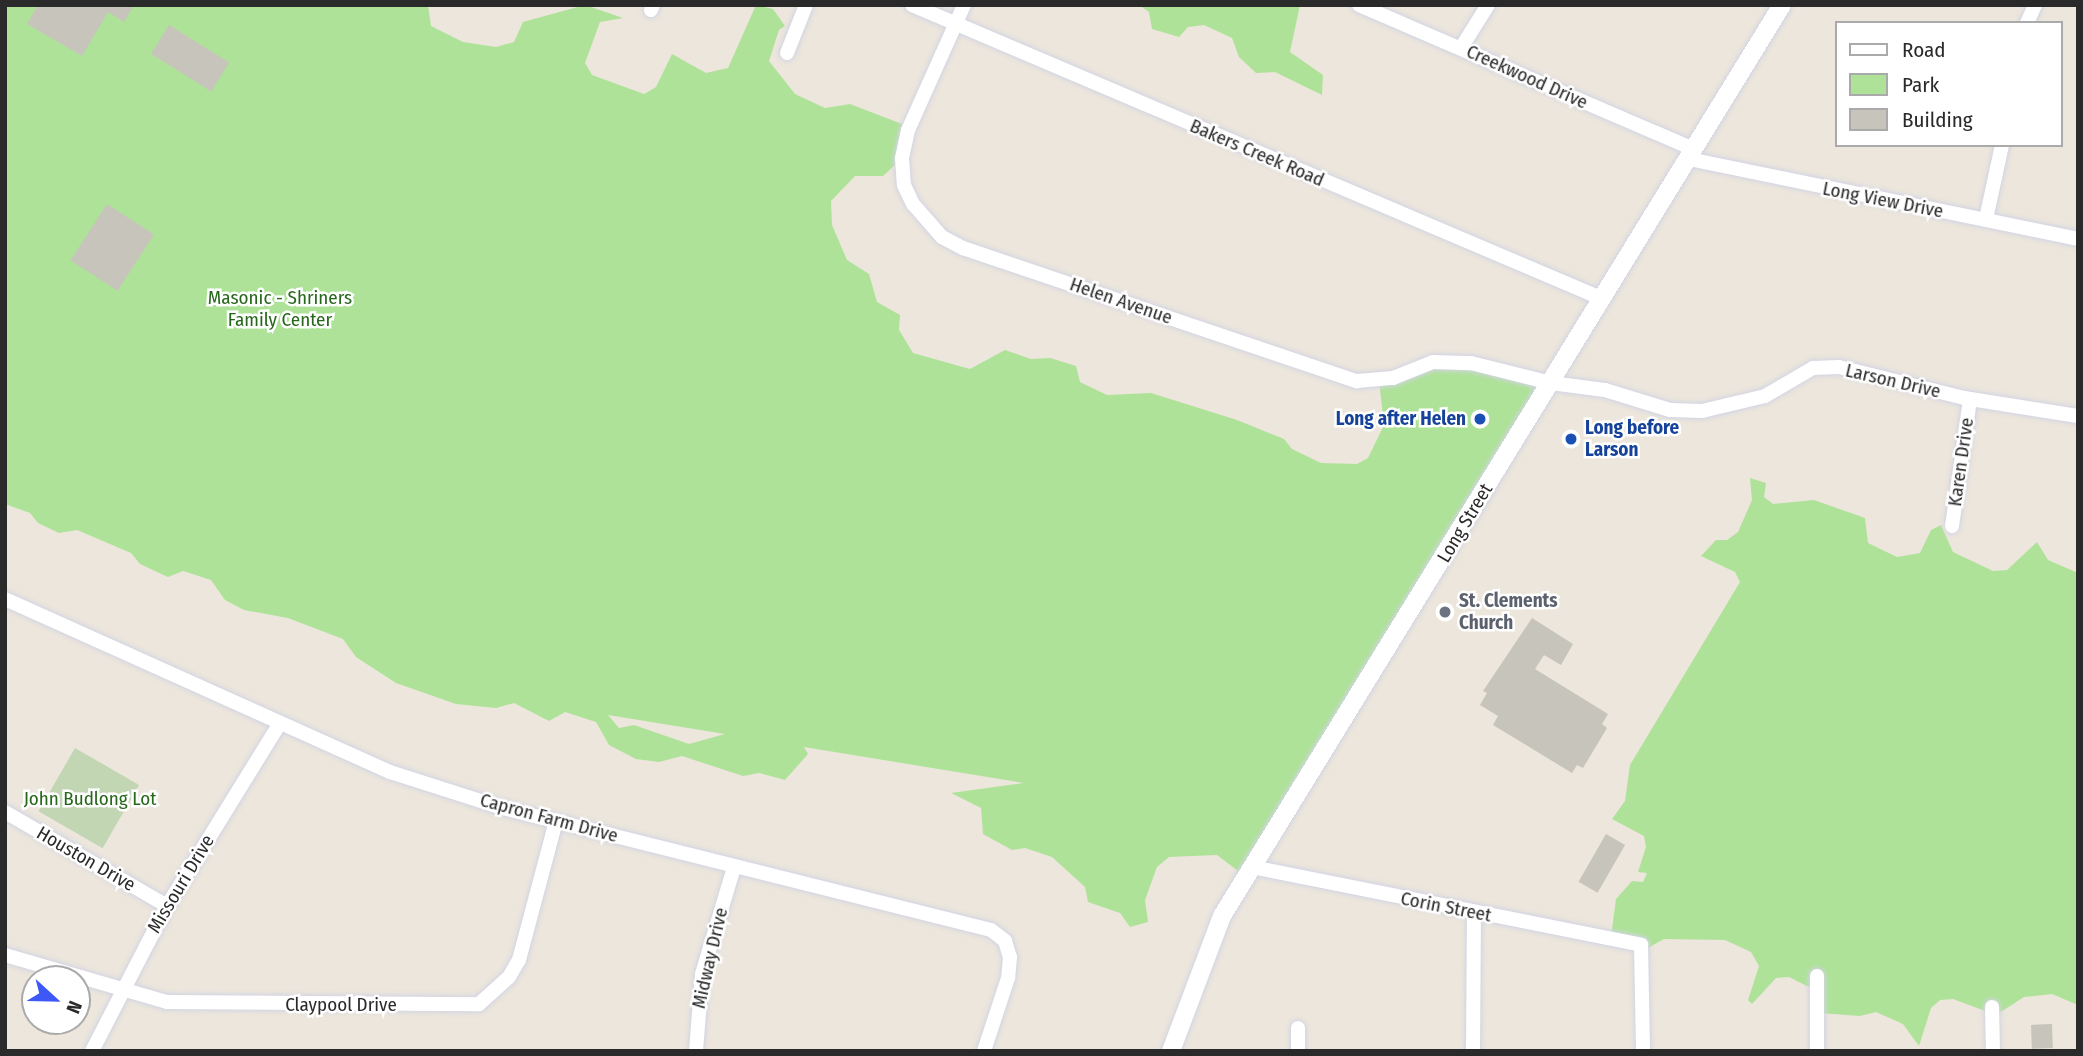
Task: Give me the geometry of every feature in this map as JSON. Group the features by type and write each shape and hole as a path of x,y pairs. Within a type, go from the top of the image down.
{"street":[{"path":"788,53 806,5"},
{"name":"Bakers Creek Road","path":"912,5 1603,299"},
{"name":"Helen Avenue","path":"964,5 908,130 902,158 904,185 913,205 942,237 976,253 1357,381 1393,378 1433,362 1471,363 1551,383"},
{"name":"Creekwood Drive","path":"1359,5 1461,48 1692,155"},
{"path":"1461,48 1488,5"},
{"name":"Long Street","path":"1171,1051 1222,916 1782,5"},
{"path":"1986,219 2002,147"},
{"name":"Long View Drive","path":"1692,155 2078,239"},
{"name":"Larson Drive","path":"1551,383 1605,390 1670,410 1702,411 1765,396 1814,368 1839,367 1970,399 2078,416"},
{"name":"Karen Drive","path":"1952,526 1970,399"},
{"name":"Capron Farm Drive","path":"5,598 390,772 556,821 734,867 834,888 991,930 1005,941 1010,957 1008,978 984,1051"},
{"name":"Missouri Drive","path":"92,1051 121,990 167,906 280,723"},
{"name":"Houston Drive","path":"5,812 167,906"},
{"name":"Claypool Drive","path":"5,955 167,1002 214,1005 479,1004 509,977 519,960 556,821"},
{"name":"Midway Drive","path":"696,1051 702,974 734,867"},
{"name":"Corin Street","path":"1252,867 1641,945 1643,1051"},
{"path":"1473,1051 1474,912"},
{"path":"1817,975 1817,1051"},
{"path":"1992,1007 1993,1051"},
{"path":"1298,1028 1298,1051"}],"green space":[{"name":"Masonic - Shriners Family Center","path":"5,5 428,5 431,26 463,42 496,47 514,42 523,22 585,5 623,18 600,22 585,63 592,75 644,94 656,87 672,54 706,73 728,68 756,5 773,9 785,26 779,30 769,61 795,94 825,108 850,104 902,124 897,163 883,176 855,176 831,201 832,225 847,260 869,274 877,302 900,315 899,330 913,353 970,369 1005,350 1031,359 1050,358 1076,366 1080,382 1107,395 1151,393 1237,420 1284,439 1292,449 1321,463 1357,464 1368,458 1384,425 1379,380 1416,361 1432,358 1548,383 1246,877 1217,855 1169,857 1157,867 1145,900 1148,922 1130,927 1120,913 1088,902 1085,887 1052,857 1025,848 1012,850 983,834 981,808 951,793 1024,783 804,747 808,754 785,780 759,773 743,776 682,756 659,762 636,759 609,745 596,722 565,712 549,721 514,703 496,708 456,704 396,683 356,657 343,639 288,618 244,610 225,600 211,580 183,571 168,577 140,564 131,553 77,530 59,533 38,523 30,513 5,504","holes":["608,715 725,734 689,744 634,725 619,728"]},
{"path":"1139,5 1300,5 1290,52 1323,75 1322,95 1275,72 1256,73 1239,57 1232,38 1204,25 1188,27 1179,37 1152,29 1149,12"},
{"path":"1750,478 1766,483 1764,497 1773,504 1814,500 1865,518 1868,543 1897,557 1920,553 1931,530 1941,525 1953,552 1993,571 2007,570 2037,542 2048,560 2078,573 2078,1005 2052,994 2024,997 1996,1015 1953,999 1940,1000 1931,1008 1919,1046 1903,1024 1876,1012 1860,1016 1820,1013 1817,991 1789,977 1776,978 1752,1004 1748,1000 1759,966 1751,952 1725,940 1664,939 1646,949 1611,937 1616,899 1632,881 1643,882 1647,873 1638,872 1646,847 1644,836 1612,819 1625,801 1630,765 1740,582 1735,572 1701,556 1716,540 1727,540 1738,532 1752,500"},
{"name":"John Budlong Lot","path":"75,748 139,785 103,848 38,811"}],"building":[{"path":"38,5 134,5 124,22 108,12 82,56 27,24"},
{"path":"169,25 229,63 211,91 151,54"},
{"path":"107,204 154,234 117,291 71,260"},
{"path":"1532,618 1573,644 1561,665 1544,655 1535,669 1608,714 1602,724 1607,728 1583,768 1577,765 1572,773 1493,725 1498,716 1480,705 1487,693 1483,691"},
{"path":"1606,834 1625,845 1598,893 1578,882"},
{"path":"2052,1024 2053,1048 2032,1049 2031,1025"}],"place":[{"name":"Long after Helen","path":"1480,419"},
{"name":"Long before Larson","path":"1571,439"},
{"name":"St. Clements Church","path":"1445,612"}]}
